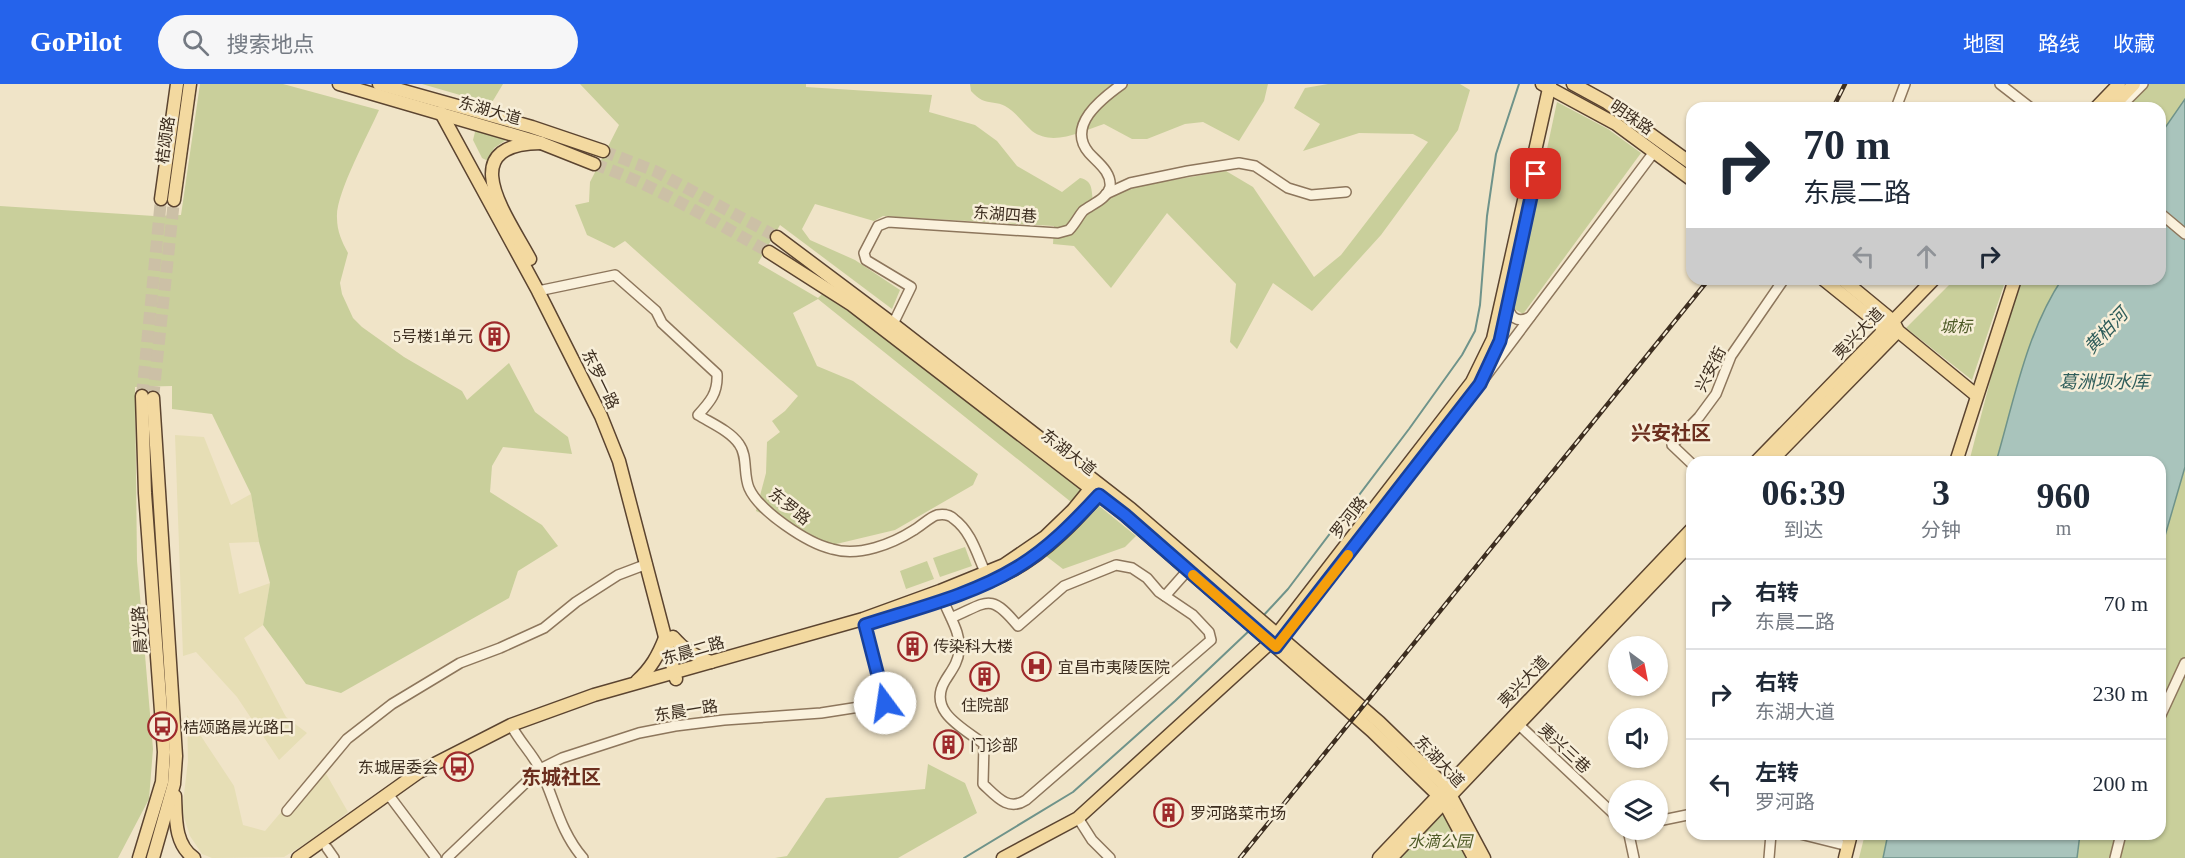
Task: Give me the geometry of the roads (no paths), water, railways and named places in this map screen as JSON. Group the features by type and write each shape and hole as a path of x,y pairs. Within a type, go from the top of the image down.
{"main road":[{"name":"桔颂路","path":"177,84 167,200 190,84"},
{"name":"东湖大道","path":"339,84 541,142 594,164"},
{"name":"东湖大道","path":"379,84 532,127 603,151"},
{"name":"明珠路","path":"1573,84 1606,102 1686,160"},
{"path":"2102,102 2120,84"},
{"path":"2118,102 2134,84"},
{"name":"明珠路","path":"1550,86 1616,124 1686,176"},
{"name":"罗河路","path":"1016,858 1080,820 1277,641 1480,384 1500,341 1550,86"},
{"name":"罗河路","path":"1277,641 1472,382 1484,361 1493,339 1550,86"},
{"name":"东罗一路","path":"441,113 590,374 626,459 669,638"},
{"name":"东罗一路","path":"541,142 516,144 495,158 491,169 495,195 583,377 619,461 679,675"},
{"name":"东湖大道","path":"777,237 893,324 1097,489 1188,570 1242,609"},
{"name":"东湖大道","path":"769,252 844,300 1097,489 1148,523 1372,731 1445,795 1484,858"},
{"path":"1832,285 1892,327 1976,395"},
{"path":"1848,285 1892,327"},
{"name":"夷兴大道","path":"1775,456 1929,285"},
{"path":"1958,456 2013,285"},
{"name":"夷兴大道","path":"1762,456 1892,327"},
{"path":"1964,456 1975,413 1976,395"},
{"name":"晨光路","path":"148,397 176,756 174,784 148,857 162,782 164,752 145,493 148,397"},
{"name":"东晨二路","path":"513,728 679,675 864,622 988,577 1046,537 1097,489"},
{"name":"夷兴大道","path":"1391,858 1445,795 1686,535"},
{"name":"夷兴大道","path":"1379,858 1445,795 1686,552"},
{"name":"东晨二路","path":"297,858 422,776 513,728 585,698 635,683 679,675 712,662 864,622"},
{"path":"635,683 651,668 669,638 696,657 712,662"},
{"path":"174,784 178,836 182,846 194,858"},
{"name":"东湖大道","path":"1445,795 1474,858"},
{"name":"东晨二路","path":"313,858 330,853 390,797"},
{"name":"罗河路","path":"1003,858 1080,820"}],"street":[{"path":"1106,194 1110,186 1109,178 1103,167 1083,146 1080,133 1095,106 1122,84"},
{"path":"1898,102 1905,84"},
{"path":"2000,84 2023,102"},
{"path":"2126,102 2143,84"},
{"name":"罗河路","path":"1480,384 1654,152"},
{"path":"1106,194 1130,183 1188,171 1239,164 1255,166 1288,188 1311,195 1346,192"},
{"name":"东湖四巷","path":"893,324 911,287 866,260 864,253 878,226 888,222 1064,233 1074,225 1082,213 1106,194"},
{"path":"2166,218 2185,234"},
{"name":"东罗路","path":"542,290 615,275 656,310 663,323 717,374 717,386 713,398 698,416 730,435 739,444 743,452 749,490 761,505 799,534 832,550 858,551 881,546 906,535 936,515 947,515 955,519 972,542 988,577"},
{"name":"兴安街","path":"1686,458 1672,445 1699,417 1716,394 1731,356 1780,285"},
{"path":"1507,304 1514,319 1525,319 1532,315"},
{"path":"287,811 347,739 392,704 460,663 544,628 576,602 618,575 647,564"},
{"path":"942,595 951,618 960,641 955,666 940,691 940,705 948,717 984,744 983,784 1003,801 1014,805 1026,800 1211,640 1209,632 1193,615 1165,596 1147,578 1132,568 1116,565 1064,586 1018,626 1003,608 995,603 986,603 951,618"},
{"path":"1165,596 1188,570"},
{"name":"东晨一路","path":"447,858 540,769 562,758 639,733 675,726 821,713 885,703 864,622"},
{"path":"2166,704 2185,663"},
{"name":"夷兴三巷","path":"1517,723 1608,809"},
{"path":"513,728 540,769 563,826 575,849 583,858"},
{"path":"390,797 436,858"},
{"path":"1668,819 1686,815"},
{"path":"1080,820 1092,840 1110,858"},
{"path":"1630,840 1634,858"},
{"path":"1768,858 1770,840"},
{"path":"1820,840 1849,849"},
{"path":"2115,858 2120,840"}],"water":[{"name":"葛洲坝水库","path":"2185,99 2185,467 2166,532 2166,456 1998,456 2030,345 2059,285 2166,285 2166,126"},
{"path":"1887,840 2079,840 2077,858 1883,858"}],"waterway":[{"path":"1263,616 1288,589 1409,429 1462,355 1475,331 1480,305 1487,216 1496,154 1519,84"},
{"path":"964,858 1073,792 1251,629"}],"tunnel":[{"path":"603,151 655,171 777,237"},
{"path":"594,164 662,193 769,252"},
{"path":"142,396 161,199"},
{"path":"153,398 174,200"}],"railway":[{"path":"1836,102 1845,84"},
{"path":"1240,858 1704,285"}],"place":[{"name":"5号楼1单元","path":"494,336"},
{"name":"传染科大楼","path":"912,646"},
{"name":"宜昌市夷陵医院","path":"1037,667"},
{"name":"住院部","path":"985,677"},
{"name":"桔颂路晨光路口","path":"162,727"},
{"name":"门诊部","path":"949,745"},
{"name":"东城居委会","path":"459,767"},
{"name":"罗河路菜市场","path":"1169,813"}],"district":[{"name":"兴安社区","path":"1671,433"},
{"name":"东城社区","path":"561,777"}],"park label":[{"name":"城标","path":"1956,326"},
{"name":"水滴公园","path":"1440,841"}],"water label":[{"name":"黄柏河","path":"2106,331"}]}
